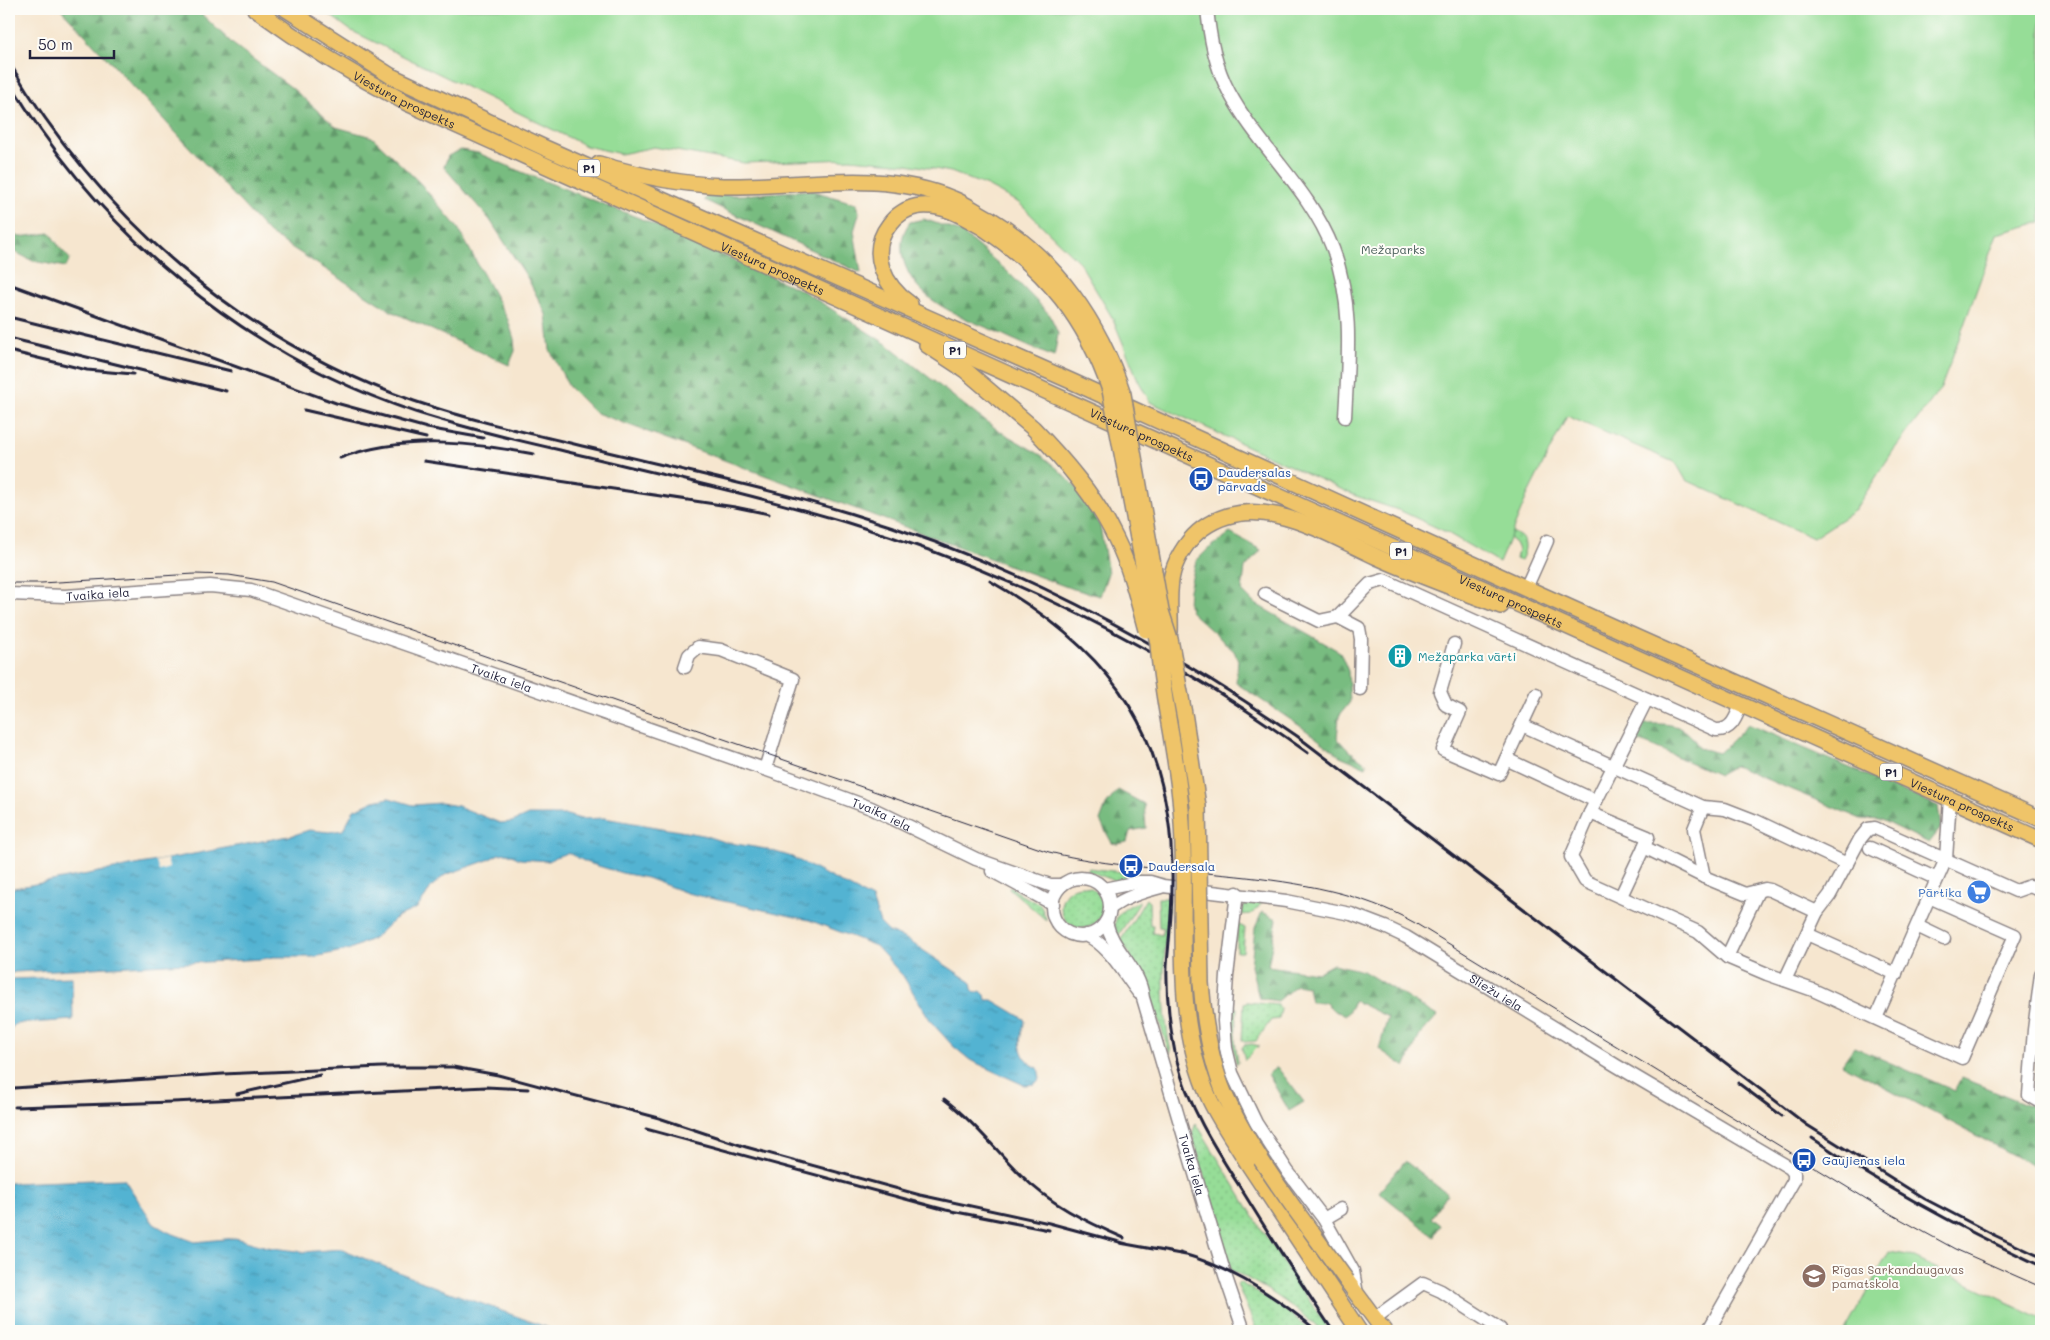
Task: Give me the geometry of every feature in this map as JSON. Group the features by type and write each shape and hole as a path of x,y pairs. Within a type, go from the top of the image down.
{"main road":[{"name":"Viestura prospekts","path":"254,9 350,73 407,102 2041,840"},
{"name":"Viestura prospekts","path":"286,9 391,76 545,148 1069,380 2041,819"},
{"path":"545,148 617,169 683,183 762,186 848,181 909,187 954,199 988,224 1042,275 1064,302 1084,332 1099,360 1111,400 1158,644 1160,672 1178,772 1182,809 1185,997 1194,1054 1210,1101 1247,1162 1359,1331"},
{"path":"930,318 906,301 892,288 882,270 878,257 878,244 882,233 894,218 907,210 921,206 950,210 1007,230 1052,270 1073,294 1113,364 1123,394 1161,611 1170,639 1190,749 1198,806 1202,993 1207,1037 1215,1066 1225,1094 1258,1155 1384,1331"},
{"path":"872,312 965,370 1033,428 1060,456 1103,515 1116,540 1130,576 1150,646 1160,672"},
{"path":"1062,398 1057,386 1061,380 1069,380"},
{"path":"1170,639 1169,600 1173,572 1181,552 1196,533 1216,520 1236,512 1263,512 1298,521 1448,587 1516,612 1540,613"}],"street":[{"path":"1207,9 1214,56 1228,91 1248,122 1303,192 1333,248 1342,274 1348,312 1345,417"},
{"path":"1526,588 1547,541"},
{"path":"1265,594 1319,621 1338,617 1370,584 1384,580 1716,730 1730,726 1741,705"},
{"name":"Tvaika iela","path":"9,594 65,596 201,586 231,586 251,590 765,769 871,808 976,860 1050,885 1062,885 1071,880 1083,878 1098,883 1104,889"},
{"path":"1338,617 1359,628 1362,639 1360,689"},
{"path":"1454,644 1440,692 1446,706 1460,712 1443,750 1499,774 1536,694"},
{"path":"685,667 689,655 698,647 721,650 793,679 765,769"},
{"path":"1647,699 1593,807 1571,857 1585,881 1698,932 1728,957 1876,1018 1962,1058 2015,935 1930,898"},
{"path":"1522,725 1703,808 1725,808 1773,828 1847,864"},
{"path":"1506,759 1648,837 1621,896"},
{"path":"1876,1018 1946,859 1950,798"},
{"path":"1703,808 1694,828 1704,877"},
{"path":"1785,980 1817,912 1830,895 1868,829 1875,828 2016,891 2030,886 2041,891"},
{"path":"1644,847 1704,877 1745,894 1770,890 1817,912"},
{"path":"1870,848 1937,879"},
{"name":"Tvaika iela","path":"976,860 985,867 1053,904 1054,916 1058,924 1073,934 1086,935 1097,941 1143,998"},
{"name":"Sliežu iela","path":"1104,889 1139,882 1150,882 1163,886 1237,894 1333,910 1367,919 1406,937 1617,1066 1790,1168 1794,1173 1794,1180 1708,1331"},
{"path":"1053,904 1057,891 1062,885"},
{"name":"Sliežu iela","path":"1110,908 1140,892 1163,886"},
{"path":"1086,935 1100,929 1106,922 1110,908 1108,896 1104,889"},
{"path":"1728,957 1758,891"},
{"path":"1237,894 1226,976 1224,1021 1224,1034 1230,1066 1256,1123 1288,1172 1324,1219 1353,1272 1358,1296"},
{"name":"Tvaika iela","path":"1106,922 1108,931 1136,974 1142,987 1143,998 1225,1275 1244,1331"},
{"path":"1917,926 1944,939"},
{"path":"1807,934 1896,974"},
{"path":"2041,974 2029,1095 2041,1102"},
{"path":"1324,1219 1342,1209"},
{"path":"1375,1318 1423,1282 1441,1291 1500,1329 1500,1331"}],"green space":[{"path":"61,9 196,9 234,45 292,88 336,127 372,137 420,183 458,228 508,320 514,339 515,351 509,365 391,311 269,233"},
{"name":"Mežaparks","path":"322,9 2041,9 2041,222 1997,234 1941,388 1893,451 1854,511 1813,538 1686,480 1676,463 1567,416 1527,496 1499,563 1446,532 1401,511 1356,496 1150,402 1138,380 1113,319 1080,263 1019,203 987,186 951,172 907,164 850,159 744,163 654,147 621,154 586,146 350,30"},
{"path":"461,150 478,153 639,218 803,291 888,345 978,416 1041,455 1076,487 1100,526 1108,573 1100,596 1070,588 594,412 569,387 550,350 546,314 527,277 490,220 444,167 448,156"},
{"path":"810,190 857,204 859,214 854,231 861,273 704,200 708,195 743,195"},
{"path":"924,219 961,232 1007,271 1050,315 1058,334 1054,357 967,319 939,305 927,296 908,273 902,248 903,235 910,222"},
{"path":"9,232 19,237 50,233 70,259 66,267 33,261 9,249"},
{"path":"1512,532 1521,537 1525,544 1521,561 1516,559 1518,550 1515,543 1509,538"},
{"path":"1230,533 1261,550 1245,568 1242,591 1254,603 1340,652 1348,671 1350,702 1339,716 1337,738 1346,748 1367,764 1366,767 1340,756 1303,728 1236,683 1238,660 1234,651 1191,612 1188,605 1189,590 1196,561"},
{"path":"1640,724 1667,724 1674,726 1688,733 1699,748 1719,753 1748,724 1938,806 1941,828 1929,843 1882,820 1861,819 1735,766 1719,775 1648,744 1634,740"},
{"path":"1118,790 1144,804 1146,828 1130,831 1127,842 1117,844 1112,843 1100,821 1106,805"},
{"path":"1088,868 1164,877 1142,877 1116,881 1088,871"},
{"path":"1010,886 1021,895 1040,904 1047,921 1009,888"},
{"path":"1078,886 1086,886 1097,892 1103,907 1097,922 1086,928 1078,928 1067,922 1061,911 1061,903 1067,892"},
{"path":"1158,898 1169,898 1164,995 1171,1052 1169,1052 1147,984 1121,940 1146,899 1149,902 1150,925 1153,925 1152,933 1162,935 1164,928 1159,927"},
{"path":"1140,902 1118,936 1115,930 1116,919 1123,910"},
{"path":"1257,902 1262,903 1252,914 1239,915 1245,905"},
{"path":"1262,912 1277,919 1268,966 1317,973 1333,964 1363,971 1437,1016 1420,1035 1405,1067 1379,1049 1388,1017 1355,1001 1346,1015 1334,1011 1325,1002 1311,1002 1308,987 1296,985 1278,1001 1259,998 1251,966 1255,928"},
{"path":"1237,924 1245,928 1243,952 1237,952"},
{"path":"1244,1003 1278,1005 1281,1009 1279,1019 1271,1020 1256,1041 1244,1042 1242,1040"},
{"path":"1232,1007 1237,1008 1235,1040 1238,1063 1236,1063 1231,1035"},
{"path":"1252,1044 1259,1046 1245,1060 1242,1048 1244,1045"},
{"path":"1854,1047 1955,1091 1962,1078 2041,1110 2041,1170 1842,1064"},
{"path":"1277,1067 1304,1102 1289,1111 1268,1074"},
{"path":"1196,1123 1270,1243 1330,1331 1321,1331 1279,1297 1231,1270 1192,1134"},
{"path":"1405,1161 1447,1194 1431,1218 1440,1225 1434,1236 1379,1192"},
{"path":"1889,1252 1908,1255 2041,1318 2041,1331 1845,1331"},
{"path":"1239,1282 1280,1306 1312,1331 1257,1331 1237,1284"}],"water":[{"path":"389,798 413,805 441,803 458,806 500,823 512,822 528,815 567,815 581,819 604,818 703,835 724,842 766,849 792,857 872,899 880,923 889,932 906,939 971,982 975,993 981,991 985,995 986,1000 992,1000 1024,1019 1020,1043 1021,1049 1026,1060 1038,1068 1040,1078 1035,1084 1024,1085 970,1060 953,1046 932,1023 903,976 876,946 809,920 687,893 647,878 588,863 568,853 549,861 520,859 507,853 499,854 488,860 445,875 431,887 417,908 397,917 374,938 348,950 314,957 273,957 15,972 10,974 10,979 72,977 73,1020 15,1024 9,1031 9,889 294,835 309,830 329,832 343,830 355,808 357,809 374,801"},
{"path":"124,1179 154,1224 168,1232 195,1242 235,1238 267,1247 303,1252 341,1249 433,1286 557,1331 9,1331 9,1183"}],"pier":[{"path":"167,859 169,868 159,871 156,861"}],"tram line":[{"path":"9,583 41,583 195,574 229,575 272,582 1049,852 1094,861 1140,867 1284,882 1330,891 1374,904 1415,923 1891,1214 1955,1249 2041,1287"}],"railway":[{"path":"9,62 46,119 87,172 132,222 182,268 235,309 291,345 351,376 414,401 452,413 779,493 909,532 968,555 1082,607 1137,636 1191,668 1297,736 1807,1125 1925,1199 2041,1257"},
{"path":"9,81 46,137 87,189 133,238 182,282 236,323 293,358 352,388 415,412 469,428 774,502 907,542 968,565 1027,590 1143,648 1200,681 1308,753"},
{"path":"9,284 336,403 427,428 483,438"},
{"path":"9,317 231,371"},
{"path":"9,338 226,391"},
{"path":"9,351 87,370 133,374"},
{"path":"304,410 426,438"},
{"path":"340,458 364,451 412,443 485,446 534,454"},
{"path":"424,461 735,507 769,514"},
{"path":"990,581 1034,609 1072,639 1104,671 1129,706 1149,745 1163,787 1170,835 1172,897 1167,989 1172,1038 1182,1079 1196,1113 1214,1145 1276,1245 1333,1331"},
{"path":"14,1088 223,1074 382,1067 453,1067 498,1075 659,1118 746,1147 920,1195 1049,1223 1127,1244"},
{"path":"237,1094 320,1075"},
{"path":"1738,1083 1782,1116"},
{"path":"15,1107 173,1102 486,1087 528,1089"},
{"path":"944,1099 965,1116 1031,1185 1082,1219 1124,1238"},
{"path":"646,1129 946,1210 1049,1230"},
{"path":"1812,1138 1867,1174 1924,1207 2041,1266"},
{"path":"1120,1243 1186,1255"},
{"path":"1180,1253 1217,1266 1253,1284 1286,1306 1317,1331"}],"place":[{"name":"Daudersalas pārvads","path":"1201,479"},
{"name":"Mežaparka vārti","path":"1400,656"},
{"name":"Daudersala","path":"1131,866"},
{"name":"Pārtika","path":"1979,892"},
{"name":"Gaujienas iela","path":"1804,1160"},
{"name":"Rīgas Sarkandaugavas pamatskola","path":"1814,1276"}]}
